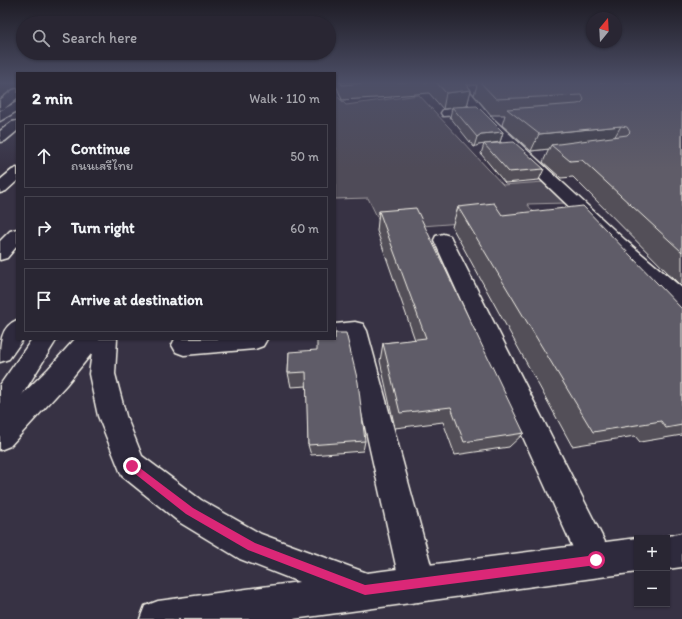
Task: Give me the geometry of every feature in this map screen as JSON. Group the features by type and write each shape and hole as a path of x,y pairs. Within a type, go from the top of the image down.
{"main road":[{"path":"0,117 9,111"},
{"path":"484,111 507,147 535,157 618,244 682,300"},
{"path":"447,112 489,117"},
{"path":"0,138 16,127"},
{"path":"0,188 16,174"},
{"path":"0,253 16,236"},
{"path":"443,240 596,560"},
{"path":"0,352 16,330"},
{"path":"336,333 355,331 418,584"},
{"path":"0,407 44,340"},
{"path":"0,436 57,377 88,340"},
{"path":"105,340 102,374 112,416 132,466 190,511 252,546 365,590"},
{"path":"184,345 243,340"},
{"path":"670,552 682,550"},
{"path":"158,619 365,590 634,555"}],"shaded area":[{"path":"336,111 434,111 503,185 543,182 566,203 527,204 544,225 487,221 383,229 368,198 336,199"}],"building":[{"path":"455,111 482,111 503,132 481,134 477,137"},
{"path":"509,111 682,111 682,252 582,160 570,161 551,145 627,135 630,132 627,127 621,126 539,134"},
{"path":"514,142 544,169 509,172 484,144"},
{"path":"494,203 502,215 583,206 682,309 682,425 666,428 661,421 593,432 458,207"},
{"path":"416,208 524,433 464,442 451,407 400,413 383,343 426,338 379,211"},
{"path":"336,333 346,333 358,382 365,441 308,445 306,372 288,373 289,352 317,350 317,340 336,340"}],"route":[{"path":"132,466 190,511 252,546 365,590 596,560"}]}
